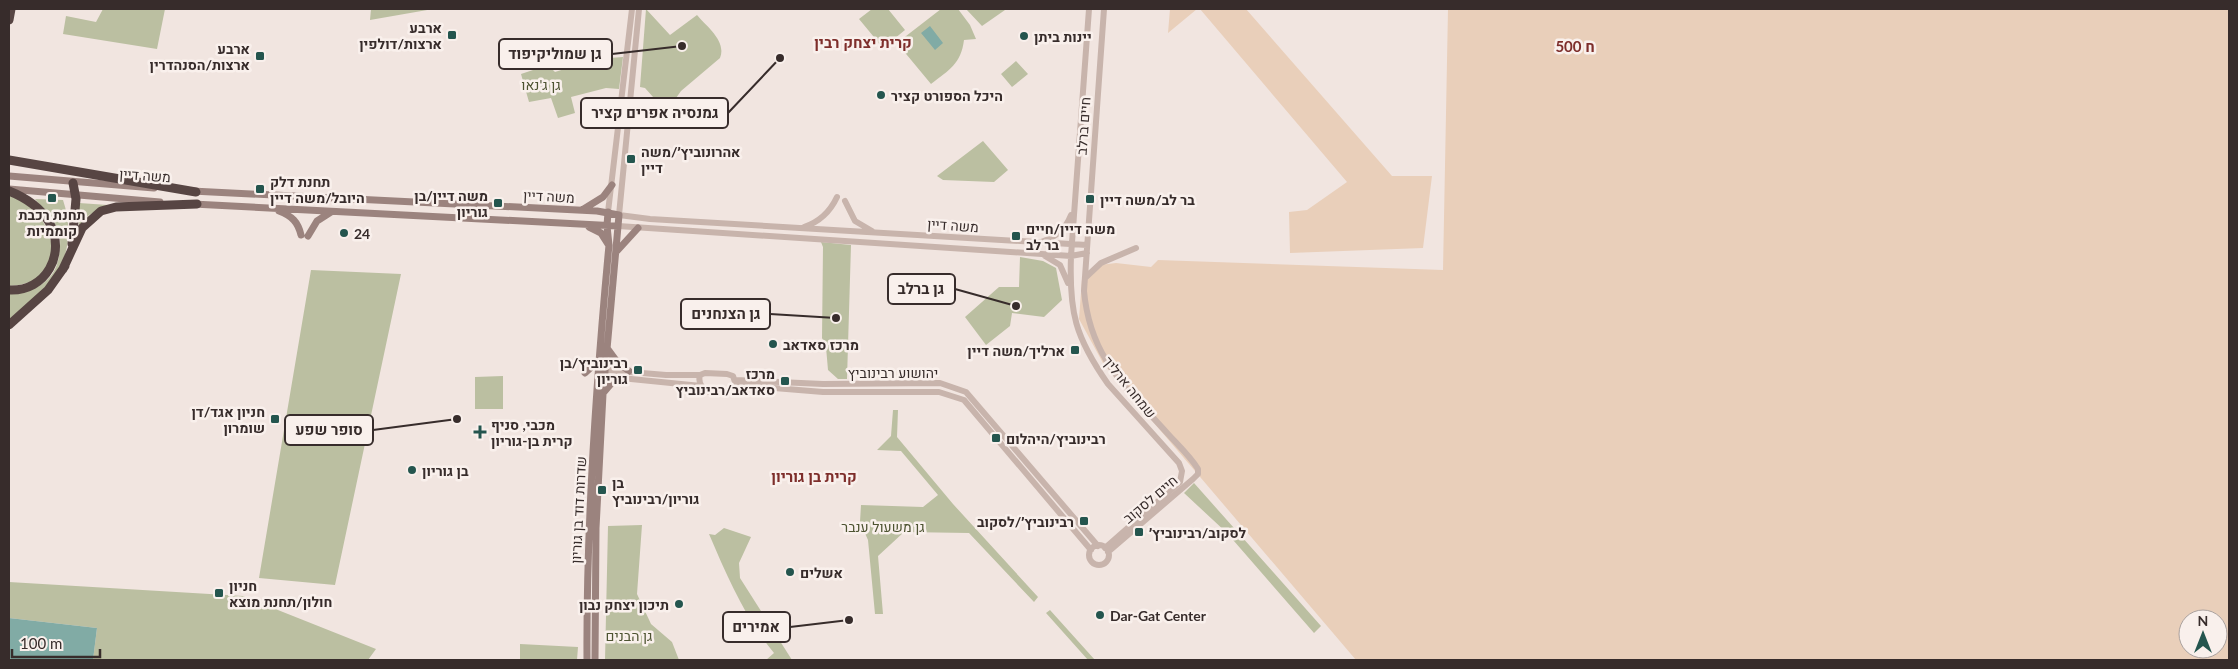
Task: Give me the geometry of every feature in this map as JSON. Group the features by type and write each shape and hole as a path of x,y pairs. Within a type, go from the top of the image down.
{"highway":[{"path":"9,20 12,9"},
{"path":"9,160 196,192"},
{"path":"63,269 73,237 75,196 73,183"},
{"path":"9,190 26,199 42,214 52,227 56,242 53,264 46,275 29,287 9,290"},
{"path":"9,325 48,290 63,269 82,228 101,211 116,207 198,204"}],"main road":[{"name":"משה דיין","path":"9,176 73,183 196,192 582,210 620,215"},
{"path":"582,210 603,197 612,184"},
{"name":"משה דיין","path":"9,190 274,209 618,226"},
{"path":"274,209 293,219 305,236 316,221 331,212"},
{"name":"שדרות דוד בן גוריון","path":"595,660 596,528 603,394 603,374 598,361 609,245 608,212"},
{"name":"שדרות דוד בן גוריון","path":"587,660 589,529 620,215"},
{"path":"581,224 601,233 609,245"},
{"path":"615,253 620,245 638,228"},
{"path":"607,347 618,363 629,371"},
{"path":"585,373 598,361"},
{"path":"603,394 616,378"}],"street":[{"path":"608,212 632,9"},
{"path":"620,215 639,9"},
{"name":"חיים ברלב","path":"1072,245 1089,9"},
{"name":"חיים ברלב","path":"1087,245 1104,9"},
{"path":"800,228 822,218 837,197"},
{"path":"845,201 850,215 858,223 881,233"},
{"path":"1037,243 1050,239 1062,230 1074,210"},
{"name":"משה דיין","path":"620,215 650,219 1087,245"},
{"name":"משה דיין","path":"618,226 1071,256 1087,253"},
{"name":"שמחה ארליך","path":"1072,245 1070,287 1077,327 1094,362 1108,384 1179,464 1182,477"},
{"name":"שמחה ארליך","path":"1087,245 1084,291 1092,336 1108,364 1131,394 1194,462"},
{"path":"1084,291 1085,277 1094,268 1112,257 1136,248"},
{"path":"1036,253 1060,265 1070,287"},
{"path":"629,371 666,375 700,375 710,372 733,376 736,383 730,392 720,395 708,391 701,386 616,378 603,374 629,371"},
{"path":"700,375 698,379 701,386"},
{"name":"יהושוע רבינוביץ","path":"736,383 940,383 966,392 1100,549"},
{"name":"חיים לסקוב","path":"1100,549 1196,476 1198,469 1194,462"},
{"name":"חיים לסקוב","path":"1100,549 1174,488 1182,477"}],"green space":[{"path":"103,9 165,9 157,49 63,34 66,16 96,22"},
{"path":"371,9 433,9 370,20"},
{"path":"646,9 670,35 697,15 714,34 721,46 720,58 681,91 676,98 673,116 670,116 645,88 640,87"},
{"path":"872,9 888,9 905,30 883,48 859,19"},
{"path":"941,9 958,9 970,25 976,39 964,40 957,61 931,84 897,43"},
{"path":"966,9 1004,9 1005,10 982,26"},
{"name":"גן ג'נאו","path":"623,57 619,89 606,88 571,97 575,113 558,118 551,98 529,102 521,74 548,65 555,72 596,59"},
{"path":"1016,61 1028,74 1012,87 1001,74"},
{"path":"983,141 1008,170 994,182 943,180 937,176"},
{"path":"9,195 26,204 39,216 48,231 52,246 50,261 43,273 29,282 9,286"},
{"path":"35,199 63,200 68,220 66,250 59,269 50,283 9,320 9,294 34,288 48,279 57,265 59,256 60,239 57,228"},
{"path":"79,203 108,205 89,215 79,227"},
{"path":"821,242 851,245 847,379 838,379 828,370 826,347 822,338 823,247"},
{"path":"1020,257 1043,261 1056,268 1062,300 1044,317 1012,313 1010,326 986,345 965,317 999,287 1019,287"},
{"path":"311,270 401,274 335,585 259,578"},
{"path":"503,376 503,409 475,409 475,377"},
{"name":"גן משעול ענבר","path":"893,410 898,410 897,437 953,504 1038,597 1034,602 969,533 904,532 878,556 883,614 875,614 868,540 860,522 861,505 923,507 938,495 901,451 877,450 891,436"},
{"path":"1194,483 1321,626 1314,633 1227,533 1184,493"},
{"name":"גן הבנים","path":"642,525 637,594 651,624 672,642 679,660 605,660 608,526"},
{"path":"724,528 751,537 739,563 740,578 792,660 766,660 774,653 745,611 709,534 715,535"},
{"path":"9,582 243,596 376,649 368,660 93,660 97,628 9,618"},
{"path":"1050,610 1095,660 1088,660 1046,613"},
{"path":"520,644 578,647 577,660 520,660"}],"sand":[{"path":"1170,9 1197,9 1168,33"},
{"path":"1200,9 1246,9 1392,176 1432,176 1423,248 1290,253 1289,212 1307,210 1347,182"},
{"path":"1448,9 2229,9 2229,660 1356,660 1103,363 1079,319 1082,279 1100,265 1116,263 1151,267 1158,260 1443,270"}],"water":[{"path":"930,26 943,43 935,50 921,33"},
{"path":"9,618 97,628 93,660 9,660"}],"place":[{"name":"ארבע ארצות/דולפין","path":"452,35"},
{"name":"יינות ביתן","path":"1024,36"},
{"name":"גן שמוליקיפוד","path":"682,46"},
{"name":"ארבע ארצות/הסנהדרין","path":"260,56"},
{"name":"גמנסיה אפרים קציר","path":"780,58"},
{"name":"היכל הספורט קציר","path":"881,95"},
{"name":"אהרונוביץ׳/משה דיין","path":"631,159"},
{"name":"תחנת דלק היובל/משה דיין","path":"260,189"},
{"name":"תחנת רכבת קוממיות","path":"52,198"},
{"name":"בר לב/משה דיין","path":"1090,199"},
{"name":"משה דיין/בן גוריון","path":"498,203"},
{"name":"24","path":"344,233"},
{"name":"משה דיין/חיים בר לב","path":"1016,236"},
{"name":"גן ברלב","path":"1016,306"},
{"name":"גן הצנחנים","path":"836,318"},
{"name":"מרכז סאדאב","path":"773,344"},
{"name":"ארליך/משה דיין","path":"1075,350"},
{"name":"רבינוביץ/בן גוריון","path":"638,370"},
{"name":"מרכז סאדאב/רבינוביץ","path":"785,381"},
{"name":"חניון אגד/דן שומרון","path":"275,419"},
{"name":"סופר שפע","path":"457,419"},
{"name":"מכבי, סניף קרית בן-גוריון","path":"480,432"},
{"name":"רבינוביץ/היהלום","path":"996,438"},
{"name":"בן גוריון","path":"412,470"},
{"name":"בן גוריון/רבינוביץ","path":"602,490"},
{"name":"רבינוביץ׳/לסקוב","path":"1084,521"},
{"name":"לסקוב/רבינוביץ׳","path":"1139,532"},
{"name":"אשלים","path":"790,572"},
{"name":"חניון חולון/תחנת מוצא","path":"219,593"},
{"name":"תיכון יצחק נבון","path":"679,604"},
{"name":"Dar-Gat Center","path":"1100,615"},
{"name":"אמירים","path":"849,620"}],"district":[{"name":"קרית יצחק רבין","path":"863,42"},
{"name":"ח 500","path":"1575,46"},
{"name":"קרית בן גוריון","path":"814,476"}]}
